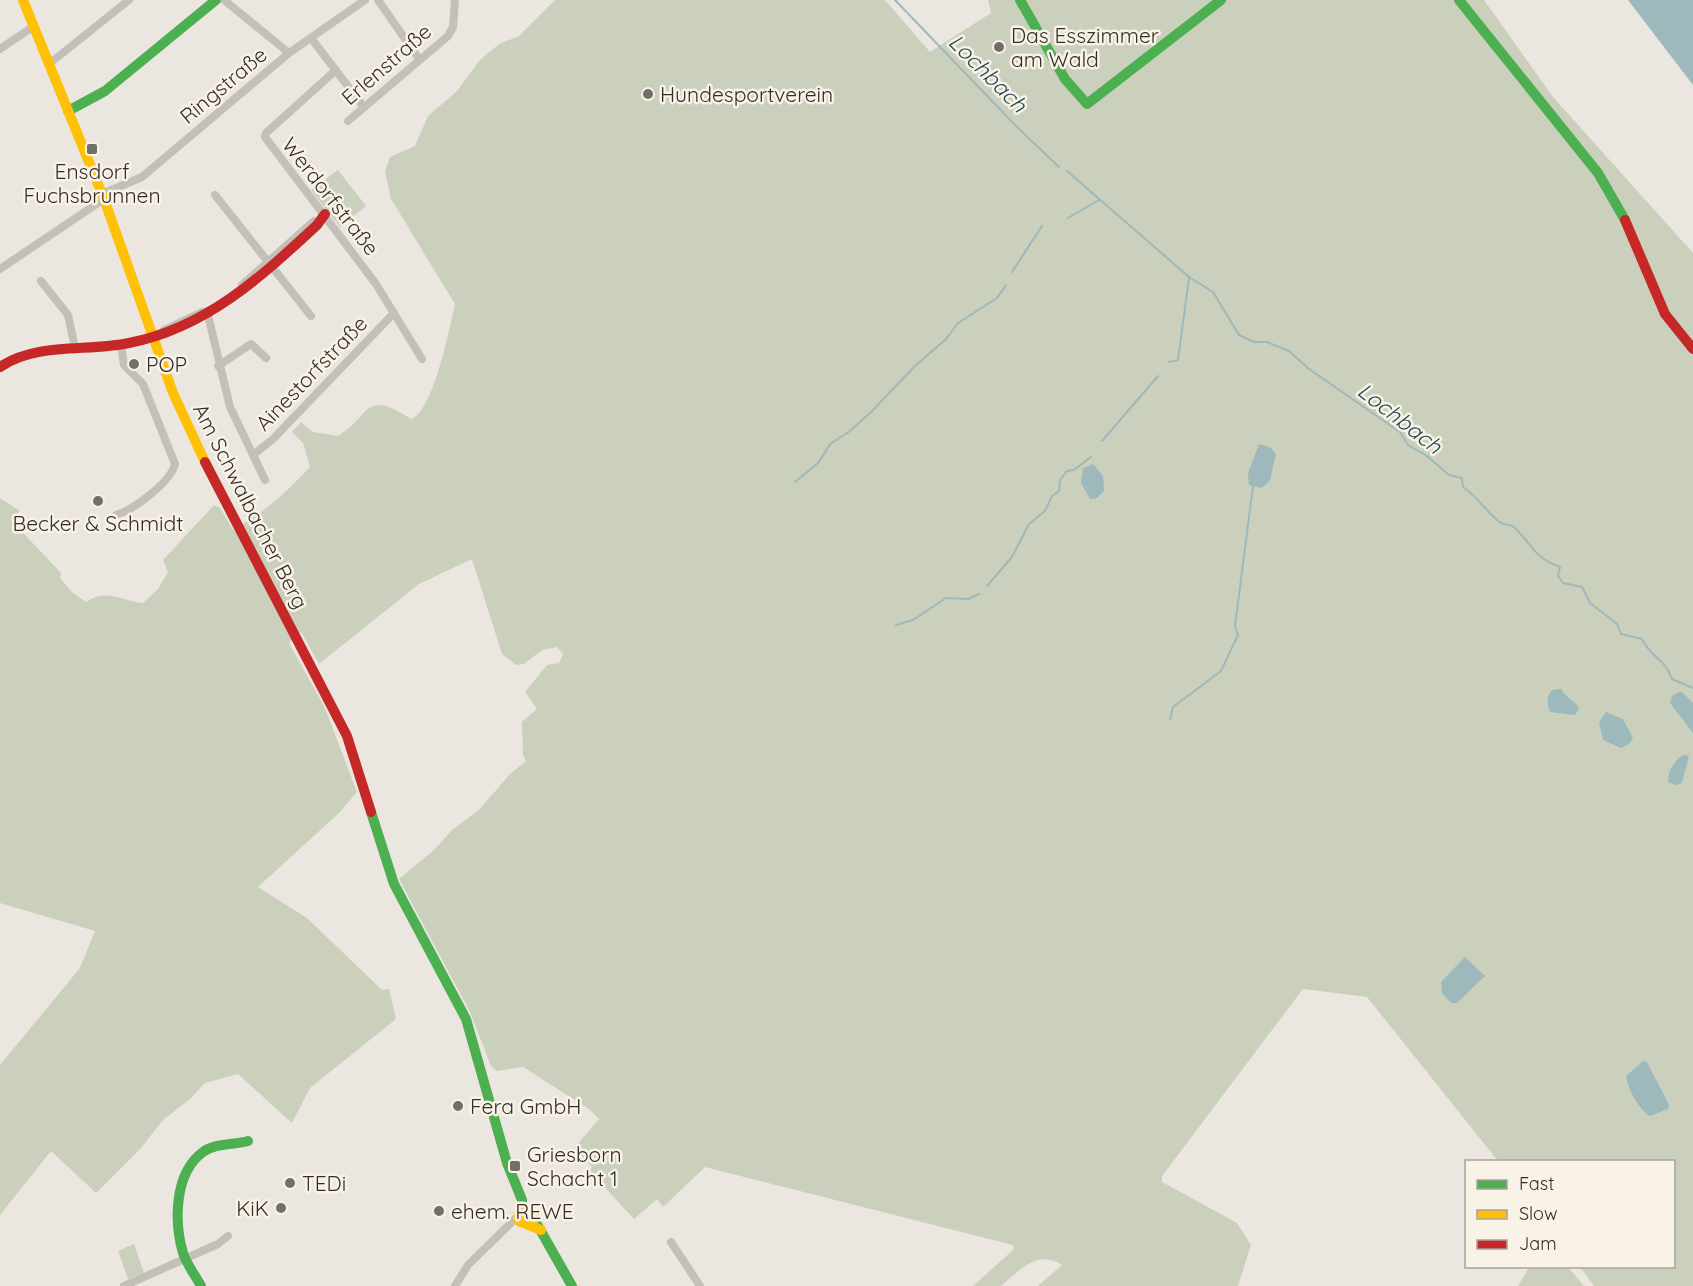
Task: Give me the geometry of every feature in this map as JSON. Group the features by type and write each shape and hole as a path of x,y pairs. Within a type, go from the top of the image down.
{"street":[{"name":"Am Schwalbacher Berg","path":"23,0 103,196 173,393 208,469 347,736 394,884 466,1019 477,1051 496,1127 525,1217"},
{"path":"112,0 117,10"},
{"path":"49,64 129,0"},
{"path":"68,111 105,91 216,0"},
{"path":"224,0 289,52"},
{"path":"378,0 420,59"},
{"name":"Erlenstraße","path":"348,121 451,32 455,0"},
{"path":"1020,0 1065,79 1087,104 1221,0"},
{"path":"1459,0 1590,161 1611,192 1626,223 1659,307 1674,330 1693,349"},
{"name":"Ringstraße","path":"0,269 103,196 142,177 289,52 361,1"},
{"path":"0,49 34,26"},
{"path":"311,38 363,106"},
{"name":"Werdorfstraße","path":"336,70 266,134 265,138 376,284 422,359"},
{"path":"215,195 311,316"},
{"path":"0,367 26,354 121,345 152,336 233,300 325,214"},
{"path":"42,281 68,315 75,348"},
{"path":"207,312 218,366 230,407 265,480"},
{"name":"Ainestorfstraße","path":"253,455 273,439 394,313"},
{"path":"218,366 251,344 266,358"},
{"path":"116,515 129,512 170,476 175,464 143,384 124,365 121,345"},
{"path":"201,1286 186,1259 182,1243 180,1204 187,1168 199,1155 212,1147 248,1141"},
{"path":"455,1286 463,1271 498,1234 525,1217 542,1231 572,1286"},
{"path":"124,1286 137,1283 218,1244 228,1236"},
{"path":"671,1242 700,1286"}],"green space":[{"path":"555,0 885,0 930,52 991,13 988,0 1484,0 1553,97 1693,253 1693,1286 1594,1286 1581,1268 1675,1268 1675,1160 1497,1160 1367,997 1303,989 1162,1176 1162,1182 1237,1223 1251,1245 1238,1286 1038,1286 1062,1265 1045,1259 1037,1260 1022,1268 1001,1286 973,1286 1014,1249 1013,1245 705,1167 663,1207 657,1199 634,1219 589,1170 592,1167 574,1148 599,1119 589,1109 523,1067 497,1071 491,1066 470,1012 399,879 433,851 453,829 479,810 510,774 526,761 523,755 522,722 537,709 525,692 547,665 559,663 563,654 557,647 542,650 524,664 516,665 502,654 472,559 419,584 319,664 301,632 289,643 325,708 357,792 339,813 258,887 307,918 382,990 389,989 396,1019 310,1088 292,1123 238,1074 205,1083 190,1099 163,1120 141,1148 96,1193 51,1151 0,1215 0,1065 80,968 95,931 0,903 0,498 20,511 11,520 61,573 60,578 73,593 86,602 100,596 114,596 143,603 158,589 168,572 163,560 214,505 220,508 233,530 274,502 310,467 303,443 292,432 301,422 313,432 338,436 369,408 376,405 395,410 411,419 419,413 426,402 439,368 455,304 391,199 385,171 390,157 415,146 428,116 457,91 480,60 499,44 519,36"},
{"path":"338,170 366,206 340,227 311,190"},
{"path":"134,1244 144,1273 128,1279 118,1251"},
{"path":"1528,1268 1569,1268 1584,1286 1518,1286"}],"water":[{"path":"1628,0 1693,0 1693,85"},
{"path":"1259,444 1270,447 1276,454 1270,480 1262,488 1249,485 1248,473"},
{"path":"1093,464 1103,476 1104,491 1097,498 1090,499 1081,483 1083,468"},
{"path":"1561,689 1579,708 1575,715 1550,712 1549,695 1552,690"},
{"path":"1681,691 1693,703 1693,733 1670,703 1672,696"},
{"path":"1606,712 1623,719 1633,738 1629,744 1621,748 1603,740 1599,722"},
{"path":"1683,755 1689,756 1682,783 1675,785 1668,782 1670,770"},
{"path":"1465,957 1485,976 1457,1003 1451,1003 1442,993 1441,982"},
{"path":"1643,1061 1647,1062 1669,1105 1668,1109 1650,1116 1635,1099 1626,1076"}],"waterway":[{"name":"Lochbach","path":"895,0 1017,127 1059,167"},
{"name":"Lochbach","path":"1067,171 1189,277 1213,292 1239,335 1254,342 1267,342 1289,351 1309,369 1400,432 1408,445 1427,456 1449,475 1462,478 1463,487 1496,519 1514,527 1539,555 1560,567 1558,576 1563,583 1582,587 1590,603 1617,624 1621,634 1642,639 1665,666 1672,679 1693,688"},
{"path":"1068,218 1099,200"},
{"path":"1012,272 1042,226"},
{"path":"1169,362 1178,360 1189,278"},
{"path":"795,482 819,462 830,444 850,431 870,413 915,366 946,339 958,323 997,298 1006,285"},
{"path":"1102,441 1158,376"},
{"path":"987,586 1012,557 1029,524 1045,511 1052,496 1059,491 1060,480 1067,471 1074,470 1091,457"},
{"path":"1170,720 1173,707 1221,671 1238,635 1235,626 1253,486"},
{"path":"896,625 913,620 946,598 968,599 979,594"}],"traffic: fast":[{"path":"68,111 105,91 216,0"},
{"path":"1020,0 1065,79 1087,104 1221,0"},
{"path":"1459,0 1598,173 1625,220"},
{"path":"371,812 394,884 466,1019 507,1163 522,1200 522,1210"},
{"path":"201,1286 183,1253 178,1227 179,1199 186,1172 193,1161 208,1149 248,1141"},
{"path":"534,1219 572,1286"}],"traffic: slow":[{"path":"23,0 104,199 173,393 205,462"},
{"path":"528,1225 533,1221 534,1214 531,1210 524,1209 519,1214 519,1221 541,1230"}],"traffic: jam":[{"path":"0,367 30,354 63,349 113,346 157,336 183,326 208,313 253,281 317,225 325,214"},
{"path":"1625,220 1665,314 1693,349"},
{"path":"205,462 347,736 371,812"}],"place":[{"name":"Das Esszimmer am Wald","path":"999,47"},
{"name":"Hundesportverein","path":"648,94"},
{"name":"Ensdorf Fuchsbrunnen","path":"92,149"},
{"name":"POP","path":"134,364"},
{"name":"Becker & Schmidt","path":"98,501"},
{"name":"Fera GmbH","path":"458,1106"},
{"name":"Griesborn Schacht 1","path":"515,1166"},
{"name":"TEDi","path":"290,1183"},
{"name":"KiK","path":"281,1208"},
{"name":"ehem. REWE","path":"439,1211"}]}
